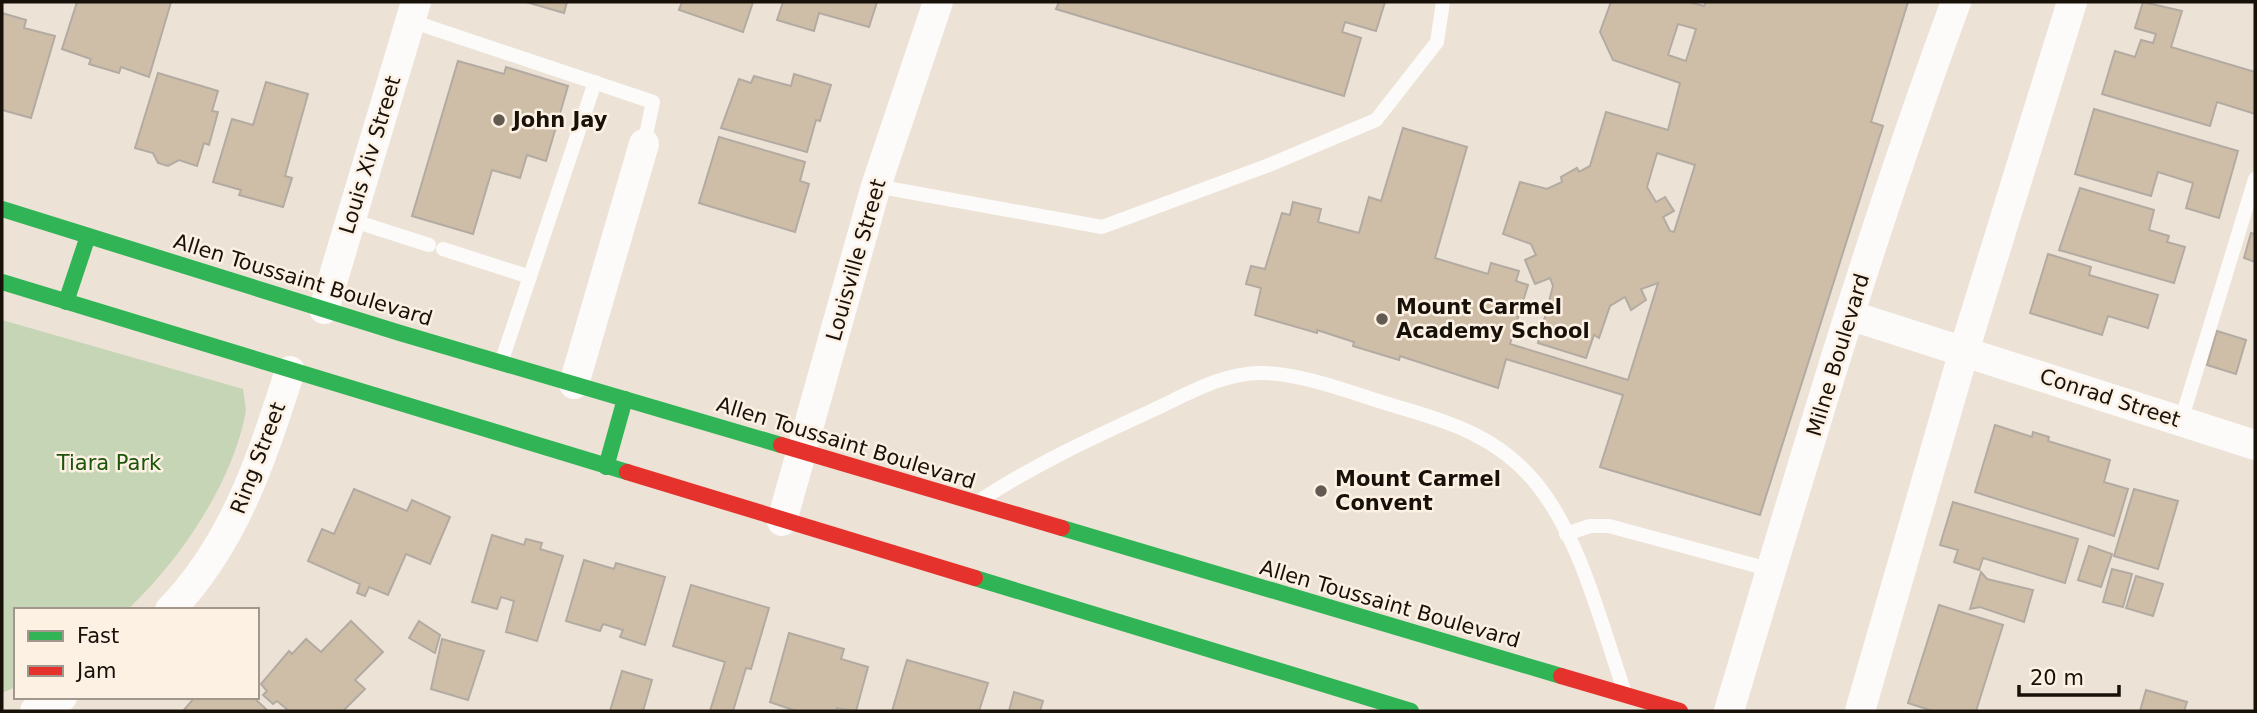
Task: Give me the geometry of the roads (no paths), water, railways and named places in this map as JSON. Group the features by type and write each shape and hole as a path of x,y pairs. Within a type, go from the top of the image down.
{"main road":[{"name":"Allen Toussaint Boulevard","path":"2,209 502,363 1680,711"},
{"path":"66,302 89,236"},
{"path":"2,282 1411,711"},
{"path":"606,467 625,399"}],"street":[{"name":"Louisville Street","path":"782,521 876,186 938,2"},
{"name":"Milne Boulevard","path":"1729,711 1849,315 1910,125 1956,2"},
{"path":"1860,711 1964,351 2072,2"},
{"name":"Louis Xiv Street","path":"324,309 413,11"},
{"path":"574,384 644,144"},
{"name":"Conrad Street","path":"1849,315 2255,445"},
{"name":"Ring Street","path":"172,608 201,573 242,505 258,469 290,371"}],"lane":[{"path":"876,186 1102,227 1269,165 1376,120 1437,42 1443,2"},
{"path":"413,11 653,102 644,144"},
{"path":"502,363 595,82"},
{"path":"2181,421 2255,179"},
{"path":"351,220 530,277"},
{"path":"976,503 1031,467 1231,377 1266,373 1440,419 1492,442 1535,482 1553,508 1566,534 1625,695"},
{"path":"1566,534 1590,526 1609,526 1772,570"}],"place":[{"name":"John Jay","path":"499,120"},
{"name":"Mount Carmel Academy School","path":"1382,319"},
{"name":"Mount Carmel Convent","path":"1321,491"}],"park label":[{"name":"Tiara Park","path":"109,463"}]}
